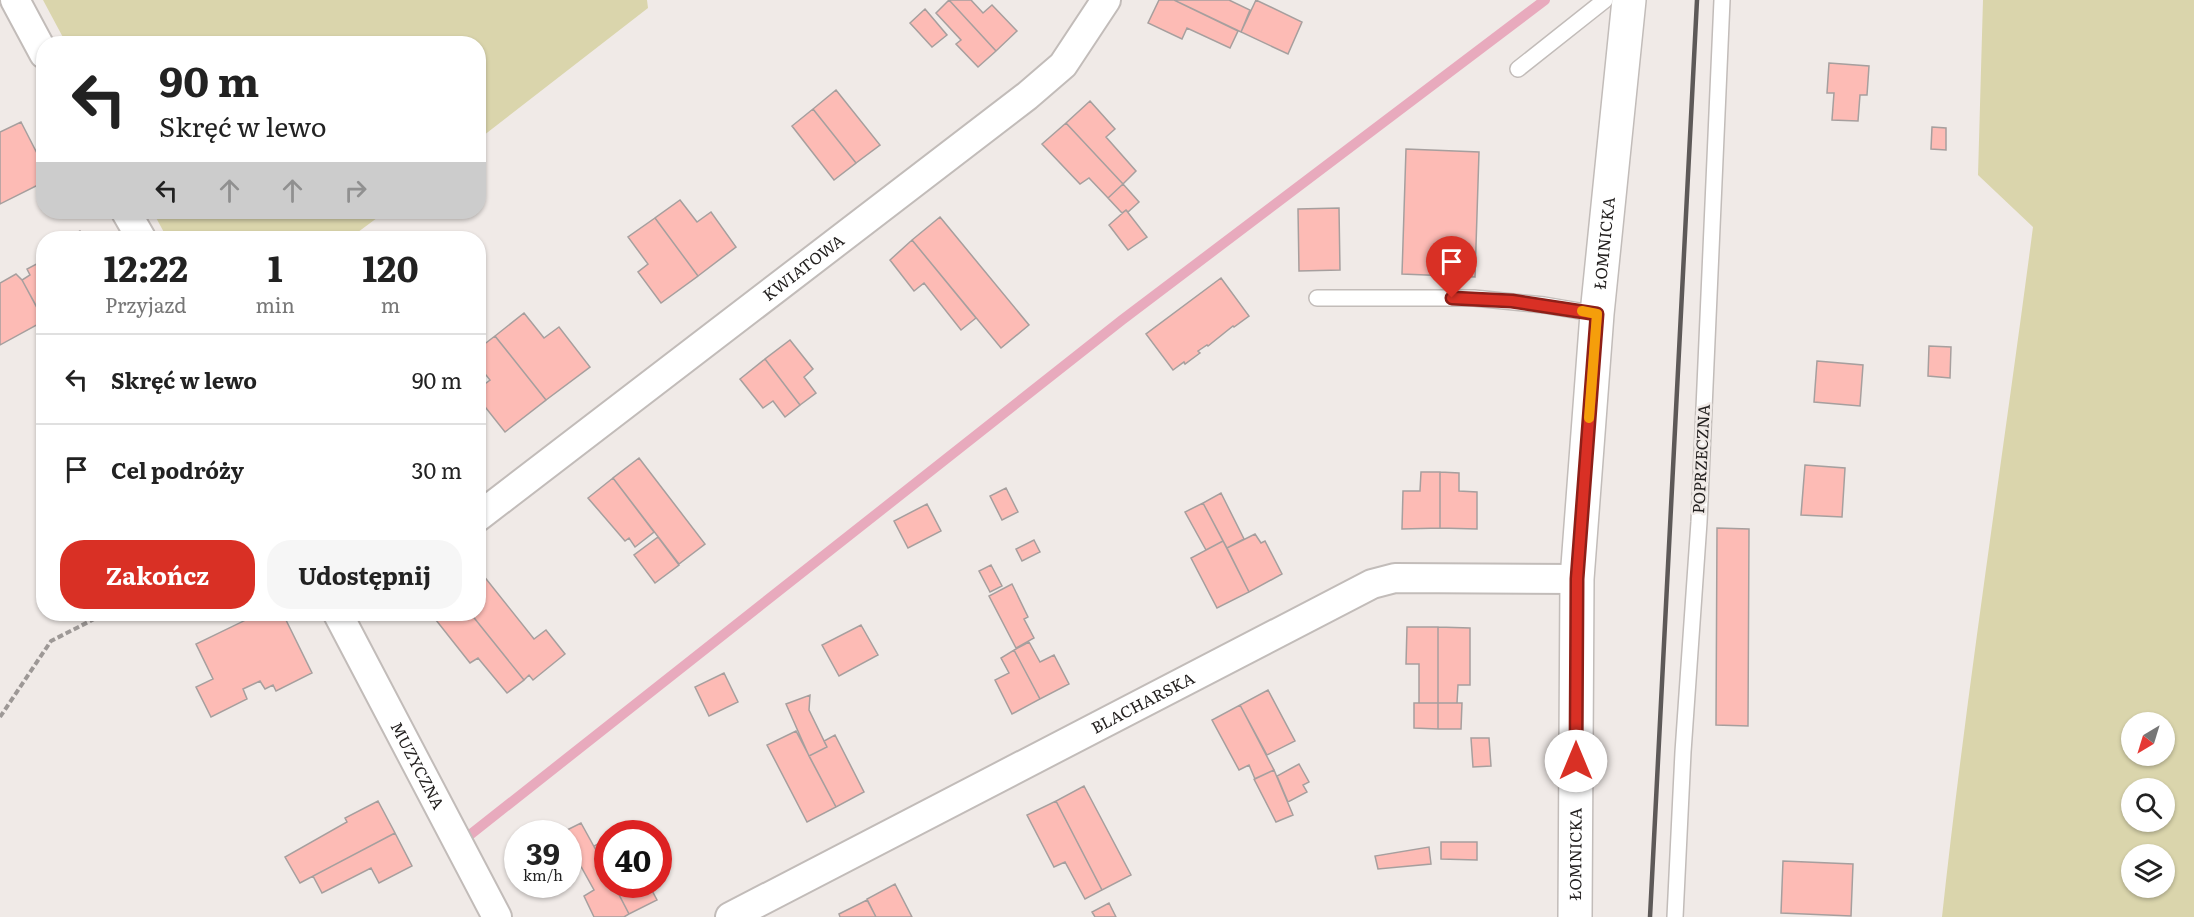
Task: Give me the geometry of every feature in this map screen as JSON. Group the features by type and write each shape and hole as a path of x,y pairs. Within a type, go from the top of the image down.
{"street":[{"path":"15,0 36,39"},
{"name":"KWIATOWA","path":"486,511 1027,96 1063,65 1106,0"},
{"name":"ŁOMNICKA","path":"1575,917 1577,579 1597,314 1629,0"},
{"name":"BLACHARSKA","path":"730,917 1372,584 1395,578 1577,579"},
{"name":"MUZYCZNA","path":"347,621 496,917"}],"lane":[{"path":"1518,69 1605,0"},
{"name":"POPRZECZNA","path":"1675,917 1683,752 1699,522 1722,0"},
{"path":"1317,298 1474,298 1512,301 1597,314"}],"path":[{"path":"0,717 51,641 90,621"}],"shaded area":[{"path":"43,0 647,0 648,8 486,134 486,36 62,36"},
{"path":"1983,0 2194,0 2194,917 1942,917 1974,658 2033,227 1978,175"},
{"path":"157,219 376,219 359,231 163,231"}],"building":[{"path":"949,0 971,0 983,13 992,5 1017,31 996,51"},
{"path":"949,0 996,51 978,67 956,44 961,40 936,13"},
{"path":"1159,0 1174,0 1238,31 1230,48 1187,28 1182,39 1148,23"},
{"path":"1174,0 1229,0 1250,10 1241,32"},
{"path":"1256,0 1302,22 1288,54 1241,32"},
{"path":"925,9 947,35 932,47 910,23"},
{"path":"1829,63 1869,66 1867,95 1860,95 1858,121 1832,120 1834,93 1827,93"},
{"path":"836,90 880,145 856,163 813,109"},
{"path":"1090,101 1115,129 1106,137 1136,171 1123,184 1066,123"},
{"path":"813,109 856,163 834,180 792,126"},
{"path":"21,122 36,151 36,186 0,204 0,132"},
{"path":"1066,123 1123,184 1108,198 1089,178 1080,184 1042,144"},
{"path":"1932,127 1946,128 1946,150 1931,149"},
{"path":"1406,149 1479,152 1475,277 1402,274"},
{"path":"1123,184 1139,202 1128,212 1126,210 1122,213 1108,198"},
{"path":"680,200 697,222 711,212 736,247 698,276 655,218"},
{"path":"1339,208 1340,270 1299,271 1298,209"},
{"path":"1126,210 1147,237 1128,250 1109,225"},
{"path":"940,217 1029,325 1001,348 912,240"},
{"path":"655,218 698,276 661,303 638,272 648,264 628,237"},
{"path":"912,240 976,318 961,330 924,283 914,291 890,260"},
{"path":"36,264 36,305 22,280 30,275 27,269"},
{"path":"16,274 22,280 36,306 36,325 0,345 0,283"},
{"path":"1221,278 1249,316 1198,351 1200,353 1185,364 1184,362 1173,370 1146,334"},
{"path":"524,313 544,338 559,327 590,367 546,400 495,336"},
{"path":"495,336 546,400 505,432 486,408 486,383 490,380 486,375 486,343"},
{"path":"790,340 813,369 804,377 816,393 800,405 765,359"},
{"path":"1929,346 1951,347 1950,378 1928,376"},
{"path":"765,359 800,405 785,417 773,401 763,408 740,379"},
{"path":"1817,361 1863,365 1860,406 1814,402"},
{"path":"639,458 705,544 679,564 613,478"},
{"path":"1805,465 1845,468 1842,517 1801,515"},
{"path":"1421,472 1440,472 1440,528 1402,529 1403,491 1420,491"},
{"path":"1440,472 1459,473 1459,491 1477,492 1477,529 1440,528"},
{"path":"613,478 654,532 635,547 629,538 625,541 588,498"},
{"path":"1006,488 1018,512 1002,520 990,496"},
{"path":"1221,493 1244,539 1227,548 1203,503"},
{"path":"1203,503 1223,541 1206,550 1185,512"},
{"path":"927,504 941,531 908,548 894,521"},
{"path":"1717,528 1749,529 1748,726 1716,725"},
{"path":"1255,534 1261,543 1265,541 1282,574 1249,592 1227,548"},
{"path":"658,537 679,565 655,583 634,555"},
{"path":"1034,540 1040,552 1022,561 1016,549"},
{"path":"1223,541 1249,592 1217,608 1191,558"},
{"path":"991,565 1002,586 990,592 979,571"},
{"path":"486,579 534,639 546,630 565,654 533,680 529,675 524,680 477,621 486,621"},
{"path":"1012,584 1028,617 1024,619 1034,638 1016,648 989,596"},
{"path":"244,621 286,621 312,673 276,691 273,685 265,689 260,681 243,689 247,699 211,717 196,687 213,679 196,644"},
{"path":"437,621 477,621 524,680 507,693 478,658 470,663"},
{"path":"861,625 878,655 839,676 822,645"},
{"path":"1407,627 1438,627 1438,703 1419,703 1419,664 1406,664"},
{"path":"1438,627 1470,628 1470,685 1458,685 1457,703 1438,703"},
{"path":"1029,642 1040,662 1054,655 1069,684 1040,699 1014,650"},
{"path":"1014,650 1040,699 1012,714 995,680 1009,673 1001,658"},
{"path":"724,673 738,702 709,716 695,687"},
{"path":"1268,690 1295,741 1267,755 1240,705"},
{"path":"810,695 809,710 827,747 809,756 786,704"},
{"path":"1414,703 1438,703 1438,729 1414,728"},
{"path":"1438,703 1462,703 1461,729 1438,729"},
{"path":"1240,705 1274,770 1255,779 1249,765 1239,770 1212,720"},
{"path":"796,731 836,807 807,822 767,745"},
{"path":"835,735 864,792 836,807 809,756 827,747 824,741"},
{"path":"1471,738 1489,738 1491,766 1473,767"},
{"path":"1299,764 1309,782 1303,785 1307,792 1288,802 1277,776"},
{"path":"1274,770 1293,815 1276,822 1254,779"},
{"path":"1084,786 1131,875 1102,890 1056,801"},
{"path":"378,801 395,833 300,883 285,857 347,822 345,818"},
{"path":"1056,801 1102,890 1085,899 1065,862 1054,867 1027,815"},
{"path":"582,825 594,847 594,890 582,868"},
{"path":"395,833 412,866 379,883 371,868 322,893 313,876"},
{"path":"1441,842 1477,842 1477,860 1441,859"},
{"path":"1429,847 1431,864 1378,869 1375,856"},
{"path":"1783,861 1853,864 1851,916 1781,913"},
{"path":"895,884 912,917 876,917 867,899"},
{"path":"594,890 594,898 621,898 629,914 624,917 594,917 584,896"},
{"path":"621,898 656,898 657,900 629,914"},
{"path":"867,900 876,917 840,917 839,914"},
{"path":"1109,903 1116,917 1095,917 1092,912"}],"waterway":[{"path":"471,834 1122,320 1545,0"}],"railway":[{"path":"1650,917 1697,0"}],"slow traffic":[{"path":"1582,311 1597,314 1589,418"}],"route":[{"path":"1452,298 1512,301 1597,314 1577,579 1576,761"}]}
